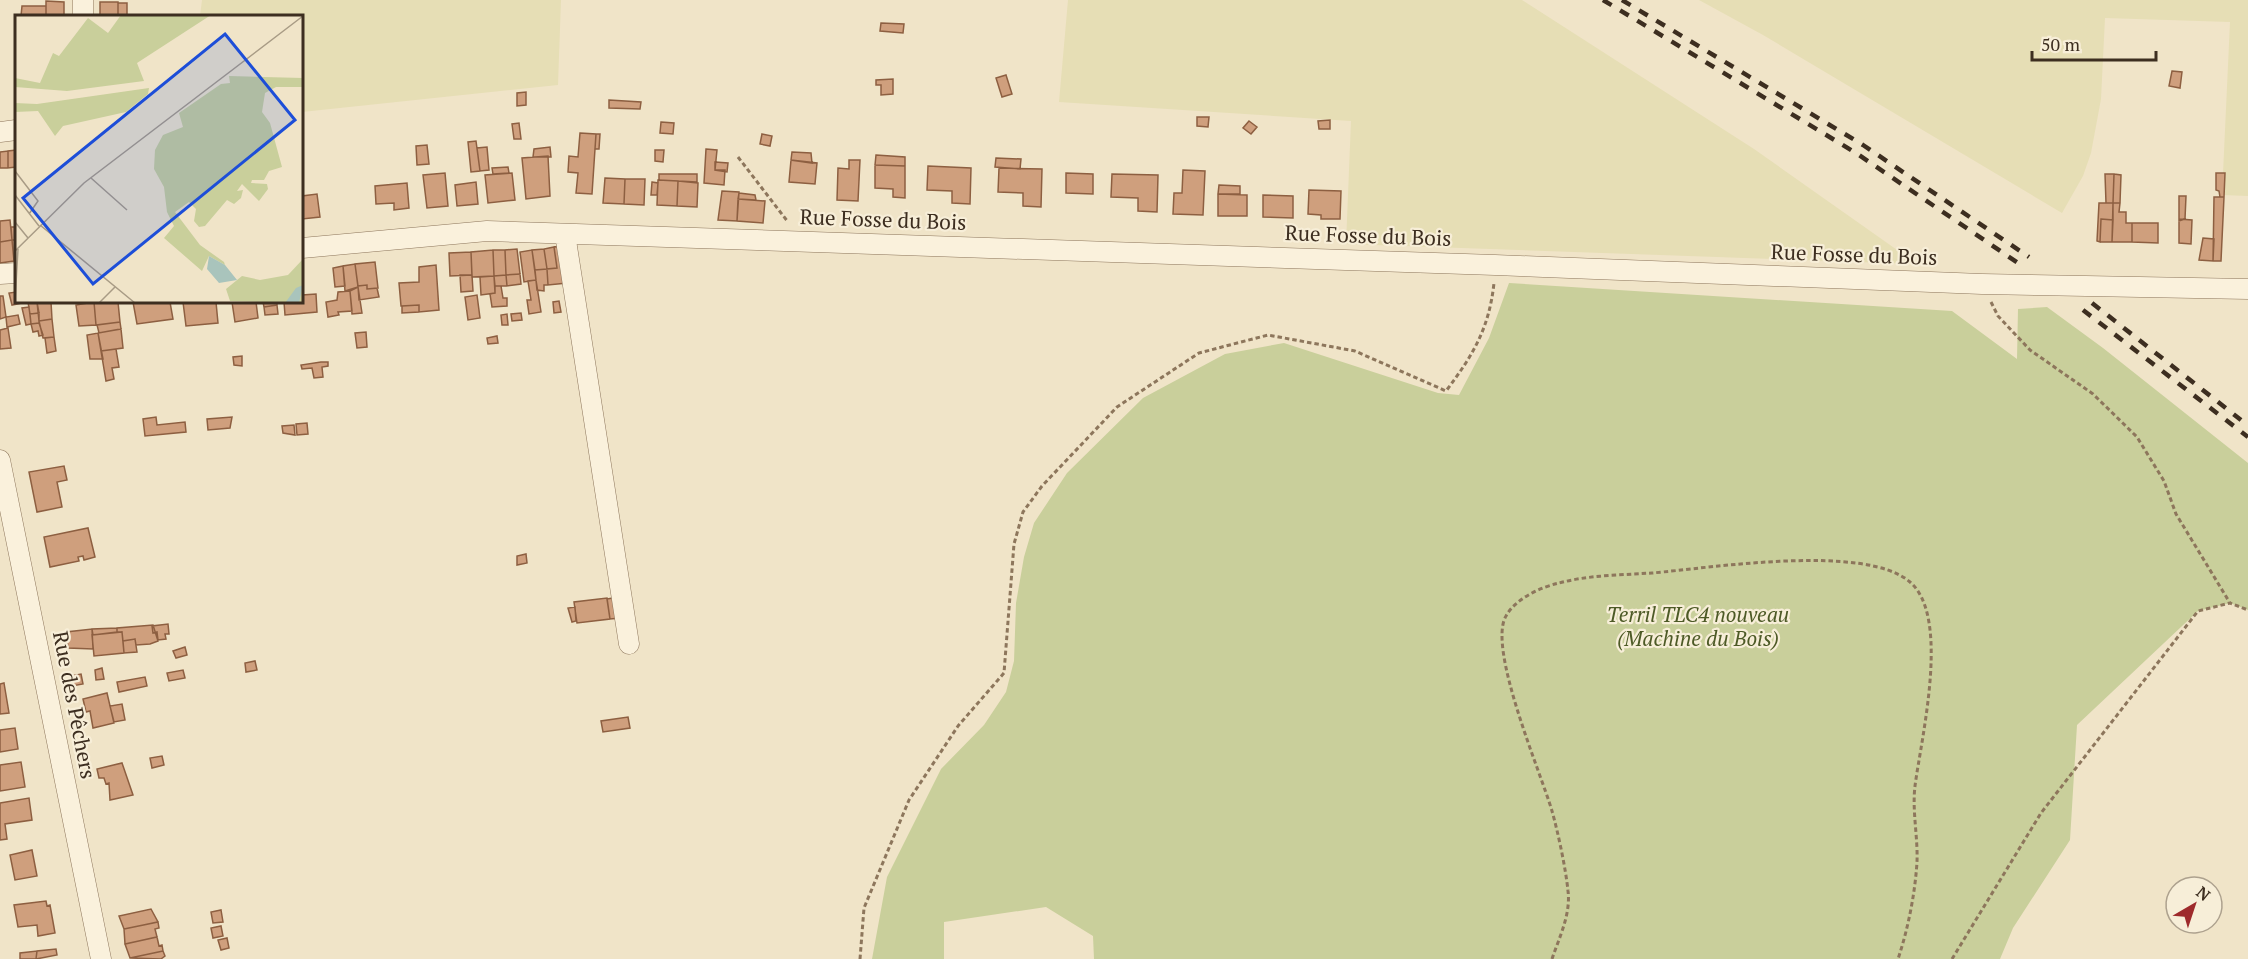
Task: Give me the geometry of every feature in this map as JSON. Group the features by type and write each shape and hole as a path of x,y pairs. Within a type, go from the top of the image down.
{"street":[{"path":"0,132 15,130"},
{"name":"Rue Fosse du Bois","path":"303,248 487,231 1495,264 1982,284 2248,289"},
{"path":"565,234 629,644"},
{"path":"0,274 15,273"},
{"name":"Rue des Pêchers","path":"0,460 101,959"}],"path":[{"path":"738,157 801,242"},
{"path":"860,959 864,908 909,800 958,726 1004,673 1014,544 1023,512 1041,486 1117,407 1199,353 1268,335 1354,351 1446,391 1467,362 1486,325 1492,303 1495,264"},
{"path":"1982,284 1998,316 2030,350 2093,394 2137,437 2164,481 2176,514 2230,603"},
{"path":"1552,959 1566,913 1568,893 1554,816 1526,736 1502,648 1502,626 1507,614 1525,596 1559,583 1606,576 1813,561 1849,562 1894,573 1911,582 1924,601 1928,616 1931,671 1915,789 1917,862 1905,938 1898,959"},
{"path":"1952,959 2041,813 2198,611 2230,603 2248,610"}],"shaded area":[{"path":"202,0 561,0 558,85 303,112 303,15 200,15"},
{"path":"1068,0 1522,0 1754,149 1917,264 1346,244 1351,121 1059,102"},
{"path":"1699,0 2248,0 2248,196 2222,195 2230,22 2105,18 2101,99 2091,153 2083,176 2062,213 1763,35"}],"green space":[{"name":"Terril TLC4 nouveau (Machine du Bois)","path":"1509,283 1952,311 2017,359 2018,309 2047,307 2103,348 2248,463 2248,610 2230,603 2198,611 2077,725 2070,840 2013,928 2000,959 1094,959 1093,936 1046,907 944,922 944,959 872,959 887,877 941,769 984,725 1006,692 1014,661 1016,603 1024,557 1034,523 1067,473 1143,398 1225,354 1284,343 1438,393 1459,395 1489,338"}],"building":[{"path":"46,1 64,2 64,15 46,15"},
{"path":"100,2 118,2 118,15 100,15"},
{"path":"118,3 127,3 127,15 118,15"},
{"path":"22,6 46,6 46,15 21,15"},
{"path":"881,23 904,24 903,33 880,31"},
{"path":"2172,71 2182,72 2180,88 2169,86"},
{"path":"1006,75 1012,94 1002,97 996,78"},
{"path":"893,79 893,94 881,95 881,85 876,85 876,80"},
{"path":"526,92 526,105 517,106 517,93"},
{"path":"609,100 641,102 640,109 609,108"},
{"path":"1197,117 1209,117 1208,127 1197,126"},
{"path":"1330,120 1330,129 1319,129 1318,121"},
{"path":"1249,121 1257,127 1251,134 1243,128"},
{"path":"661,122 674,123 673,134 660,133"},
{"path":"519,123 521,139 514,139 512,124"},
{"path":"580,133 596,134 592,194 576,193 578,173 568,172 569,156 578,157"},
{"path":"596,134 600,134 599,149 595,149"},
{"path":"762,134 772,136 770,146 760,144"},
{"path":"476,141 480,171 471,172 468,142"},
{"path":"427,145 429,164 417,165 416,146"},
{"path":"487,147 489,170 480,171 477,148"},
{"path":"550,147 551,157 533,157 534,149"},
{"path":"706,149 717,150 715,170 725,170 724,185 704,183"},
{"path":"15,150 15,167 8,168 8,151"},
{"path":"655,150 664,150 663,162 655,161"},
{"path":"8,151 8,168 0,168 0,152"},
{"path":"792,152 811,153 812,163 791,160"},
{"path":"876,155 905,157 905,166 875,165"},
{"path":"548,156 550,196 526,199 522,158"},
{"path":"996,158 1021,159 1020,169 995,167"},
{"path":"791,160 817,163 815,184 789,182"},
{"path":"849,160 860,160 858,201 837,200 838,168 849,169"},
{"path":"715,162 728,163 727,172 715,170"},
{"path":"875,165 905,166 905,198 893,197 893,189 875,188"},
{"path":"928,166 971,168 970,204 952,203 952,191 927,190"},
{"path":"508,167 509,173 493,174 492,168"},
{"path":"999,168 1042,169 1041,207 1023,206 1023,193 998,192"},
{"path":"1183,170 1205,171 1203,215 1173,214 1174,193 1182,193"},
{"path":"445,173 448,206 427,208 423,175"},
{"path":"512,173 515,200 488,203 485,175"},
{"path":"1066,173 1093,174 1093,194 1066,193"},
{"path":"2216,173 2225,173 2224,197 2220,197 2219,191 2216,190"},
{"path":"659,174 697,174 697,182 659,180"},
{"path":"1112,174 1158,175 1157,212 1138,211 1138,198 1111,197"},
{"path":"2105,174 2114,174 2113,203 2106,203"},
{"path":"2114,174 2121,175 2120,203 2113,203"},
{"path":"605,178 625,179 624,204 603,203"},
{"path":"625,179 645,179 644,205 624,204"},
{"path":"658,180 678,181 677,206 657,205"},
{"path":"678,181 698,183 697,207 677,206"},
{"path":"476,182 478,204 457,206 455,185"},
{"path":"652,182 658,183 657,195 651,195"},
{"path":"407,183 409,208 394,210 394,203 376,204 375,186"},
{"path":"1219,185 1240,186 1240,194 1218,194"},
{"path":"1309,190 1341,191 1340,219 1321,219 1321,215 1308,214"},
{"path":"722,191 739,192 737,221 718,220"},
{"path":"739,193 755,195 756,200 738,199"},
{"path":"317,194 320,217 303,219 303,196"},
{"path":"1218,194 1247,195 1247,216 1218,216"},
{"path":"1263,195 1293,196 1293,218 1263,217"},
{"path":"2179,196 2186,196 2185,219 2179,221"},
{"path":"2214,197 2224,197 2221,261 2213,261"},
{"path":"738,199 765,201 763,223 737,221"},
{"path":"2099,203 2113,203 2113,220 2101,219 2100,242 2097,241"},
{"path":"2113,203 2120,203 2119,212 2126,212 2126,223 2132,223 2132,242 2112,242"},
{"path":"2101,219 2113,220 2112,242 2100,242"},
{"path":"2179,219 2192,220 2191,244 2179,243"},
{"path":"10,220 12,240 0,242 0,221"},
{"path":"2132,223 2158,223 2158,243 2132,242"},
{"path":"11,227 15,227 15,240 12,240"},
{"path":"2203,238 2214,239 2213,261 2199,260"},
{"path":"12,240 15,240 14,261"},
{"path":"12,240 14,261 0,263 0,242"},
{"path":"563,246 567,283 548,285 547,269 557,268 554,247"},
{"path":"554,247 557,268 547,269 544,249"},
{"path":"517,249 520,274 506,275 505,250"},
{"path":"544,249 547,269 535,270 532,250"},
{"path":"493,250 505,250 506,275 494,276"},
{"path":"493,250 494,276 472,277 471,252"},
{"path":"532,250 536,280 524,282 520,252"},
{"path":"471,252 472,275 450,276 449,253"},
{"path":"375,262 378,288 367,289 367,285 358,286 355,264"},
{"path":"355,264 358,287 345,291 343,266"},
{"path":"436,265 439,310 419,312 419,305 401,306 399,283 419,282 419,267"},
{"path":"343,266 345,286 335,287 333,268"},
{"path":"547,269 548,285 544,285 544,291 537,290 535,270"},
{"path":"520,274 521,284 507,286 506,275"},
{"path":"460,275 472,275 473,291 461,292"},
{"path":"506,275 507,286 495,286 494,276"},
{"path":"494,276 495,293 481,295 480,277"},
{"path":"536,280 541,312 529,314 527,300 531,300 528,281"},
{"path":"367,285 367,289 377,288 379,297 359,300 358,286"},
{"path":"495,286 501,286 503,298 507,298 507,306 492,307 490,294 495,293"},
{"path":"358,287 362,313 352,314 350,291"},
{"path":"350,291 352,311 338,312 339,315 328,317 326,302 337,300 338,292"},
{"path":"15,292 15,303 22,303 12,305 9,293"},
{"path":"316,294 317,312 285,315 284,303 303,303 303,295"},
{"path":"477,295 480,318 468,320 465,297"},
{"path":"0,296 3,296 6,317 0,319"},
{"path":"559,301 561,312 554,313 553,302"},
{"path":"28,303 37,303 39,313 30,314"},
{"path":"37,303 51,303 52,319 39,321"},
{"path":"94,303 118,303 120,322 96,325"},
{"path":"94,303 96,325 79,326 76,305"},
{"path":"133,303 170,303 173,319 137,324"},
{"path":"183,303 216,303 218,323 186,326"},
{"path":"232,303 256,303 258,318 235,322"},
{"path":"263,303 277,303 277,305 264,307"},
{"path":"277,305 278,314 265,315 264,307"},
{"path":"419,305 419,312 402,313 402,306"},
{"path":"29,307 31,324 26,325 22,308"},
{"path":"39,313 39,323 31,324 30,314"},
{"path":"521,313 522,320 512,321 511,314"},
{"path":"507,314 508,325 502,325 501,315"},
{"path":"18,315 20,324 7,327 6,317"},
{"path":"52,319 54,337 43,338 39,321"},
{"path":"120,322 121,329 99,333 97,325"},
{"path":"39,323 43,335 39,336 38,331 33,332 31,324"},
{"path":"8,328 11,348 0,349 0,330"},
{"path":"121,329 123,348 101,351 98,333"},
{"path":"366,332 367,347 357,348 355,333"},
{"path":"98,333 103,359 90,359 87,335"},
{"path":"497,336 498,343 488,344 487,338"},
{"path":"54,337 56,351 47,353 45,338"},
{"path":"116,349 119,367 112,368 114,379 106,381 101,351"},
{"path":"242,356 242,366 234,365 233,357"},
{"path":"328,362 328,366 322,367 323,377 314,378 312,368 302,369 301,365"},
{"path":"156,417 157,425 185,422 186,432 145,436 143,419"},
{"path":"232,417 230,428 208,430 207,419"},
{"path":"307,423 308,434 297,435 296,424"},
{"path":"294,425 295,435 283,433 282,426"},
{"path":"64,466 67,480 57,482 62,507 37,512 29,472"},
{"path":"88,528 95,557 84,560 83,556 78,557 79,561 50,567 44,537"},
{"path":"526,554 527,563 517,565 517,556"},
{"path":"618,597 621,618 610,619 607,599"},
{"path":"607,598 610,619 577,623 574,602"},
{"path":"575,607 576,621 572,622 568,608"},
{"path":"168,624 169,634 165,634 166,639 158,640 157,632 153,633 152,626"},
{"path":"153,625 158,641 150,644 136,645 135,639 123,641 122,632 117,632 117,628"},
{"path":"117,628 117,632 93,635 92,629"},
{"path":"92,629 93,649 68,648 66,632"},
{"path":"122,632 124,653 94,656 92,635"},
{"path":"135,639 137,652 124,653 123,641"},
{"path":"185,647 187,655 176,658 173,651"},
{"path":"255,661 257,670 246,672 245,663"},
{"path":"102,668 104,679 96,680 95,670"},
{"path":"183,670 185,678 169,681 167,673"},
{"path":"81,674 83,684 72,686 70,676"},
{"path":"145,677 147,686 119,692 117,682"},
{"path":"4,683 9,713 0,714 0,684"},
{"path":"107,693 114,723 93,728 90,711 86,712 83,699"},
{"path":"122,704 125,720 114,722 110,706"},
{"path":"628,717 630,728 603,732 601,721"},
{"path":"15,728 18,749 0,752 0,730"},
{"path":"162,756 164,765 152,768 150,758"},
{"path":"21,762 25,787 0,791 0,765"},
{"path":"122,763 133,795 110,800 109,783 106,784 104,778 99,778 97,769"},
{"path":"29,798 32,820 5,824 7,839 0,840 0,803"},
{"path":"32,850 37,876 15,880 10,855"},
{"path":"46,901 47,906 50,905 55,933 38,936 37,925 18,927 14,905"},
{"path":"151,909 158,922 124,929 119,916"},
{"path":"221,910 223,922 213,923 211,912"},
{"path":"158,922 159,928 155,929 157,937 125,944 124,929"},
{"path":"221,926 223,936 213,938 211,928"},
{"path":"157,937 163,951 130,958 125,944"},
{"path":"227,938 229,948 221,950 218,940"},
{"path":"56,949 57,955 36,959 37,951"},
{"path":"37,951 36,959 20,959 20,953"},
{"path":"163,951 165,956 161,959 130,958"}],"railway":[{"path":"1603,0 1856,153 2018,263"},
{"path":"1622,0 1863,145 2029,257"},
{"path":"2092,303 2241,420"},
{"path":"2083,310 2248,437"}]}
